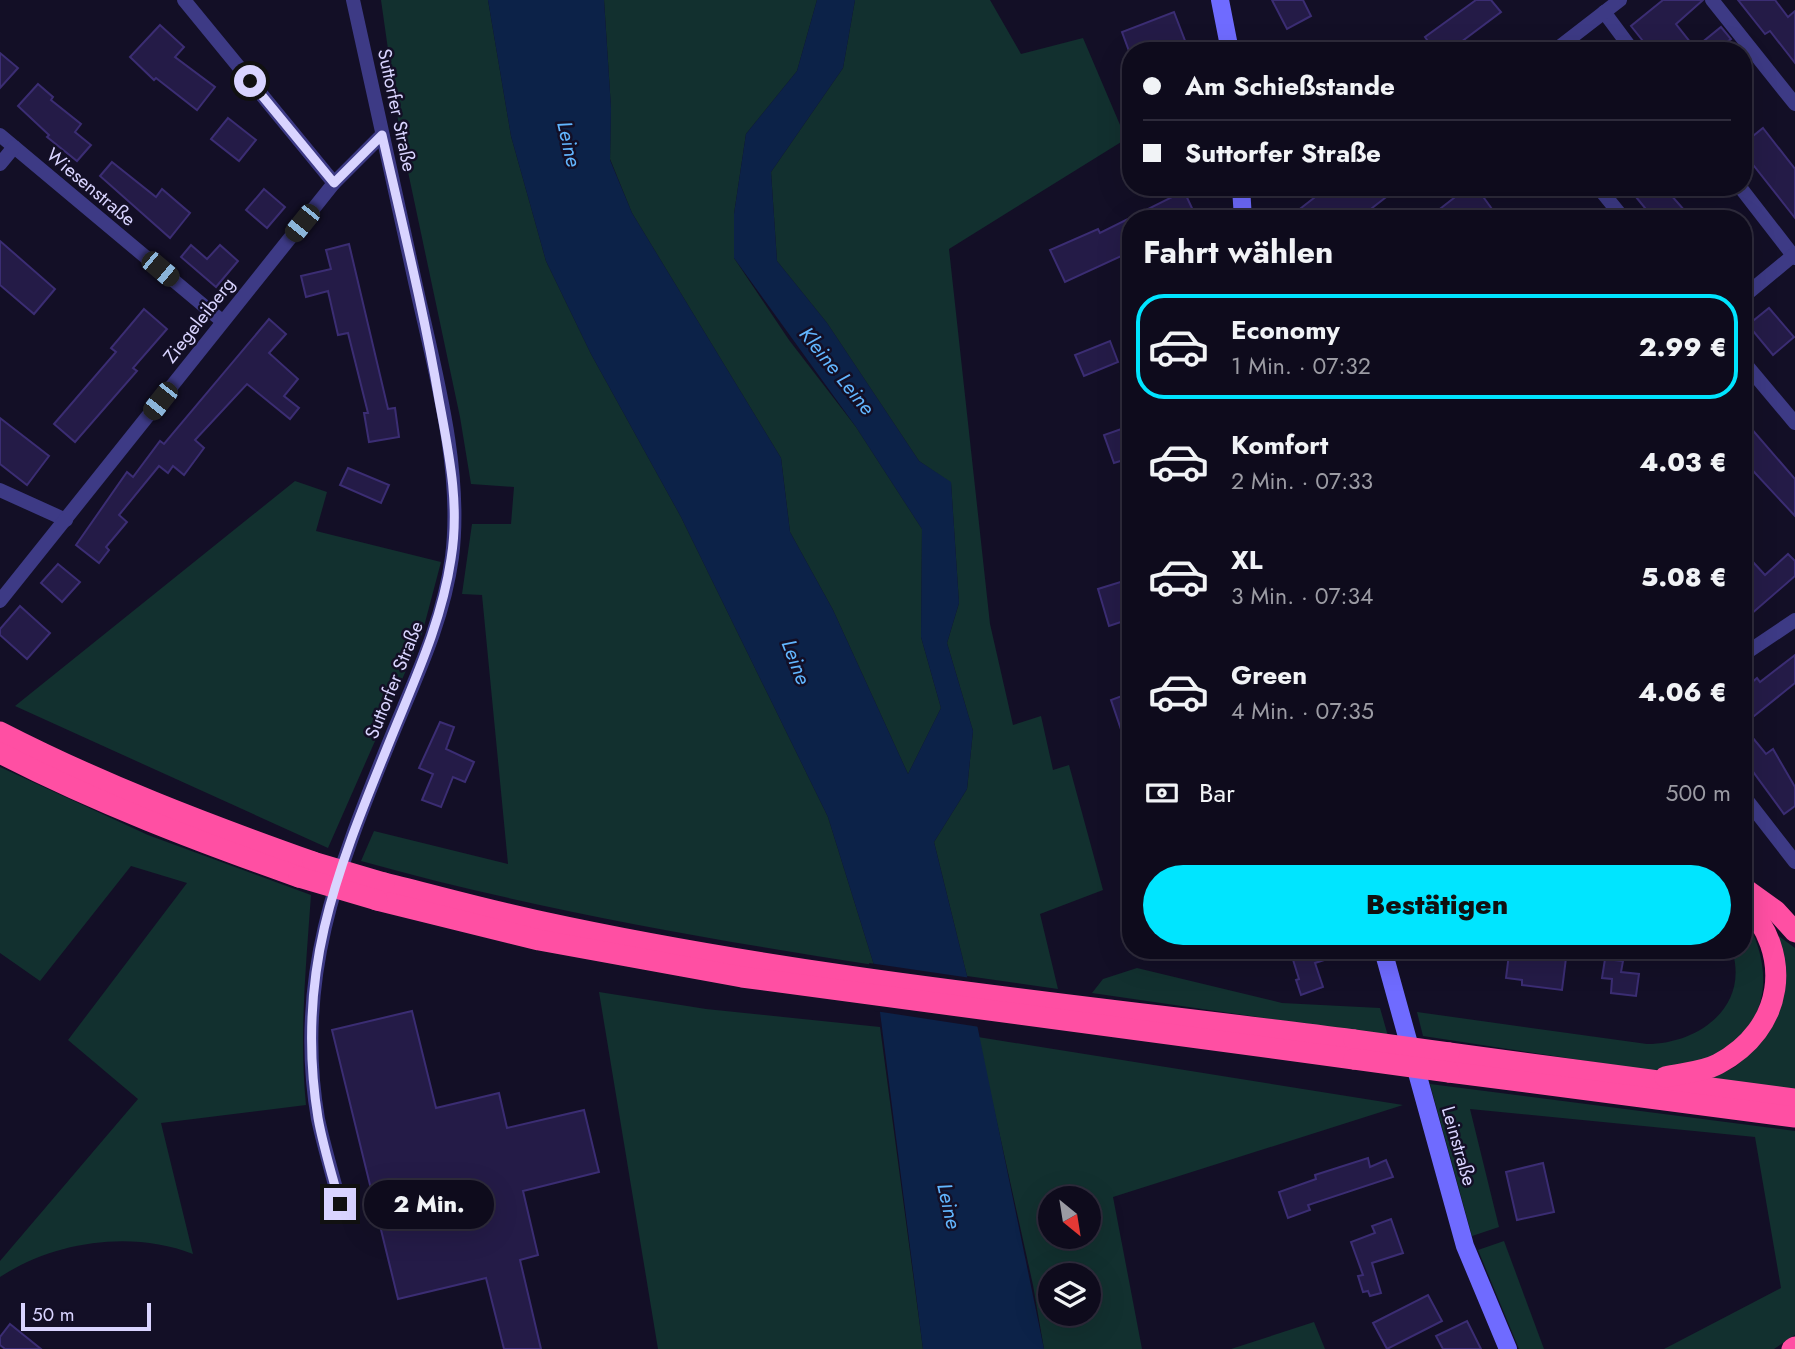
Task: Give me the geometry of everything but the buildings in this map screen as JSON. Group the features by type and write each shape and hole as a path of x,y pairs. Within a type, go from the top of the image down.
{"highway":[{"path":"0,732 57,761 306,869"},
{"path":"0,753 49,778 174,833 380,891 588,941 888,982 1143,1023 1449,1062 1794,1113"},
{"path":"1752,894 1776,911 1795,932"},
{"path":"1649,1080 1715,1066 1744,1048 1764,1023 1774,999 1774,948 1759,918 1752,911"},
{"path":"1449,1062 1649,1080 1794,1113"}],"main road":[{"path":"1220,0 1228,42"},
{"name":"Leinstraße","path":"1385,959 1465,1247 1475,1277 1508,1349"}],"street":[{"path":"184,0 334,183"},
{"name":"Suttorfer Straße","path":"340,1204 318,1119 314,1082 312,1010 317,957 337,874 435,633 452,559 456,510 430,346 354,0"},
{"path":"1565,42 1620,0"},
{"path":"1712,0 1746,42"},
{"path":"1604,12 1626,42"},
{"path":"1752,50 1795,104"},
{"name":"Wiesenstraße","path":"0,135 222,321"},
{"name":"Ziegeleiberg","path":"0,601 334,183 382,135"},
{"path":"0,164 14,147"},
{"path":"1605,196 1617,210"},
{"path":"1747,196 1794,256 1752,290"},
{"path":"1752,372 1795,423"},
{"path":"0,490 66,520"},
{"path":"1752,649 1795,620"},
{"path":"1752,807 1795,862"}],"green space":[{"path":"381,0 488,0 511,136 546,261 591,354 681,517 828,817 874,965 616,920 488,893 361,861 374,831 508,864 482,595 462,594 472,524 511,524 514,487 471,484 460,417 400,134"},
{"path":"604,0 817,0 797,71 746,134 734,214 734,258 789,340 856,427 922,529 921,637 941,708 908,774 833,610 790,532 781,458 632,213 610,159 611,108"},
{"path":"855,0 990,0 1021,54 1083,38 1122,130 1122,141 949,249 990,624 1013,725 1041,716 1053,770 1069,765 1103,890 1040,914 1058,989 967,976 934,842 967,789 973,731 947,643 959,603 951,483 919,461 827,323 777,261 771,172 843,68"},
{"path":"295,481 327,492 316,531 441,562 422,634 328,848 15,706"},
{"path":"0,767 148,835 311,895 303,1026 306,1105 161,1123 193,1254 145,1242 94,1243 45,1255 0,1277 0,1261 138,1099 68,1040 187,883 131,866 40,981 0,953"},
{"path":"1752,933 1758,946 1763,975 1760,1002 1750,1025 1732,1044 1709,1059 1680,1067 1646,1070 1423,1036 1417,1012 1647,1044 1666,1042 1701,1029 1715,1018 1726,1005 1733,989 1736,970 1734,959 1752,959"},
{"path":"1776,934 1795,948 1795,1090 1708,1079 1735,1067 1757,1046"},
{"path":"1137,968 1282,1003 1380,1008 1388,1036 1092,993 1103,979"},
{"path":"599,992 706,1009 880,1027 923,1349 658,1349"},
{"path":"978,1037 1403,1105 1113,1197 1142,1349 1044,1349 1040,1326 1101,1326 1101,1263 1038,1263 1038,1314"},
{"path":"1430,1084 1795,1131 1795,1335 1774,1349 1664,1349 1781,1288 1755,1137 1470,1109 1499,1227 1472,1236"},
{"path":"1504,1241 1544,1349 1519,1349 1478,1250"},
{"path":"1314,1322 1325,1349 1231,1349"}],"water":[{"path":"488,0 604,0 611,108 610,160 632,213 781,458 790,532 833,610 908,774 941,708 921,637 922,529 856,427 734,258 734,214 746,134 797,71 817,0 855,0 843,68 771,172 777,261 827,323 919,461 951,482 959,603 947,643 973,731 967,789 934,842 967,976 1044,1349 923,1349 874,965 828,817 681,517 591,354 546,261 511,136"}],"pier":[{"path":"869,963 971,978 980,1027 875,1011"}],"route":[{"path":"250,81 334,183 382,135 430,346 456,510 452,559 435,633 337,874 327,906 317,957 312,1010 314,1082 318,1119 340,1204"}],"water label":[{"name":"Leine","path":"569,144"},
{"name":"Kleine Leine","path":"837,371"},
{"name":"Leine","path":"796,662"},
{"name":"Leine","path":"949,1206"}]}
